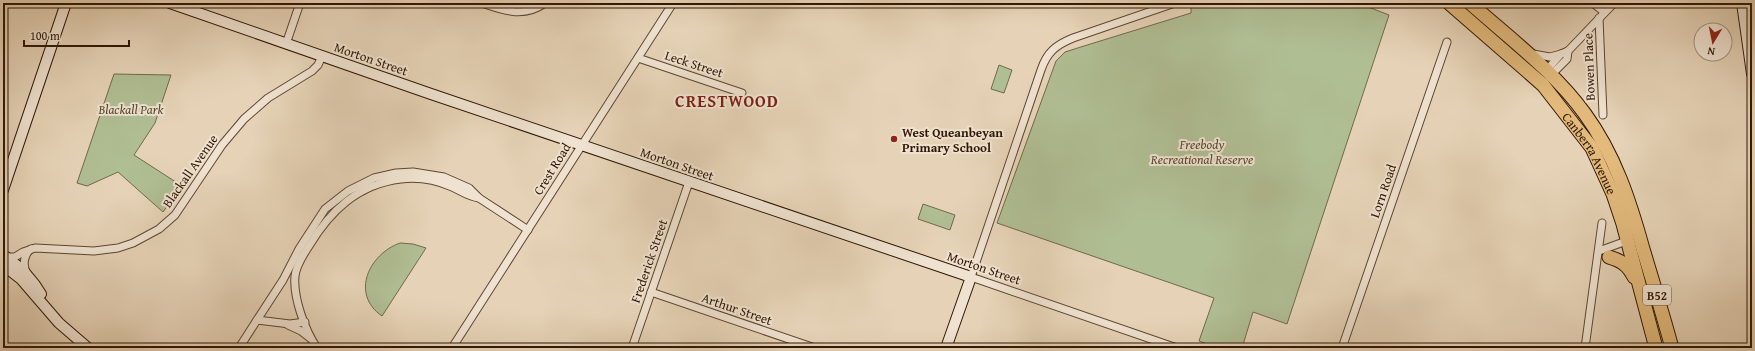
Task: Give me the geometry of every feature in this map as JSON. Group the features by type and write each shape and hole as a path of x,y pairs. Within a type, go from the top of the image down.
{"highway":[{"name":"Canberra Avenue","path":"1449,3 1545,78 1585,113 1620,175 1636,220 1635,243 1639,287 1656,348"},
{"name":"Canberra Avenue","path":"1470,3 1525,52 1545,78"},
{"name":"Canberra Avenue","path":"1635,243 1672,348"},
{"path":"1602,256 1619,260 1627,265 1639,287"}],"street":[{"path":"3,190 5,175 66,3"},
{"name":"Morton Street","path":"170,3 190,6 286,44 1177,348"},
{"path":"286,44 300,3"},
{"path":"482,3 516,13 538,8 545,3"},
{"name":"Crest Road","path":"452,348 673,3"},
{"path":"946,348 1041,70 1048,54 1060,43 1072,38 1175,3"},
{"path":"1593,3 1602,15"},
{"path":"1525,52 1543,57 1561,54 1568,51 1614,3"},
{"path":"1742,3 1752,74"},
{"name":"Bowen Place","path":"1602,15 1603,115"},
{"name":"Lorn Road","path":"1342,348 1447,42"},
{"path":"1545,78 1567,58 1568,51"},
{"path":"1545,78 1561,54"},
{"name":"Blackall Avenue","path":"4,259 13,258 22,252 31,249 42,248 94,251 110,250 133,243 159,229 174,216 222,144 244,119 268,98 312,71 322,56"},
{"name":"Leck Street","path":"638,58 742,93"},
{"path":"239,348 283,280 294,256 325,210 348,191 374,178 396,172 413,172 431,173 452,179 472,190 479,198 528,230"},
{"path":"317,348 311,339 296,295 294,278 296,270 316,234 329,217 344,202 368,188 395,180 417,179 445,184 473,197 479,198"},
{"name":"Frederick Street","path":"632,348 689,182"},
{"path":"1585,348 1602,256 1602,223"},
{"path":"1602,256 1635,243"},
{"path":"1602,256 1635,243"},
{"path":"31,249 28,252 24,268 59,323"},
{"path":"4,259 27,273"},
{"path":"4,259 59,323 88,348"},
{"path":"283,280 296,270"},
{"name":"Arthur Street","path":"651,292 815,348"},
{"path":"257,320 281,323 305,322"},
{"path":"281,323 297,329 311,339"}],"green space":[{"name":"Freebody Recreational Reserve","path":"1198,3 1358,3 1389,15 1287,324 1253,312 1242,348 1218,348 1199,341 1214,298 997,223 1056,61 1065,52 1191,13 1191,8"},
{"path":"999,65 1012,70 1004,93 991,89"},
{"name":"Blackall Park","path":"114,74 171,75 155,123 134,155 182,186 163,212 118,172 87,186 77,183"},
{"path":"923,204 955,215 950,230 918,219"},
{"path":"400,243 413,244 426,248 382,316 372,307 367,297 365,286 367,275 372,265 380,256 389,248"}],"place":[{"name":"West Queanbeyan Primary School","path":"894,139"}],"district":[{"name":"CRESTWOOD","path":"727,100"}]}
